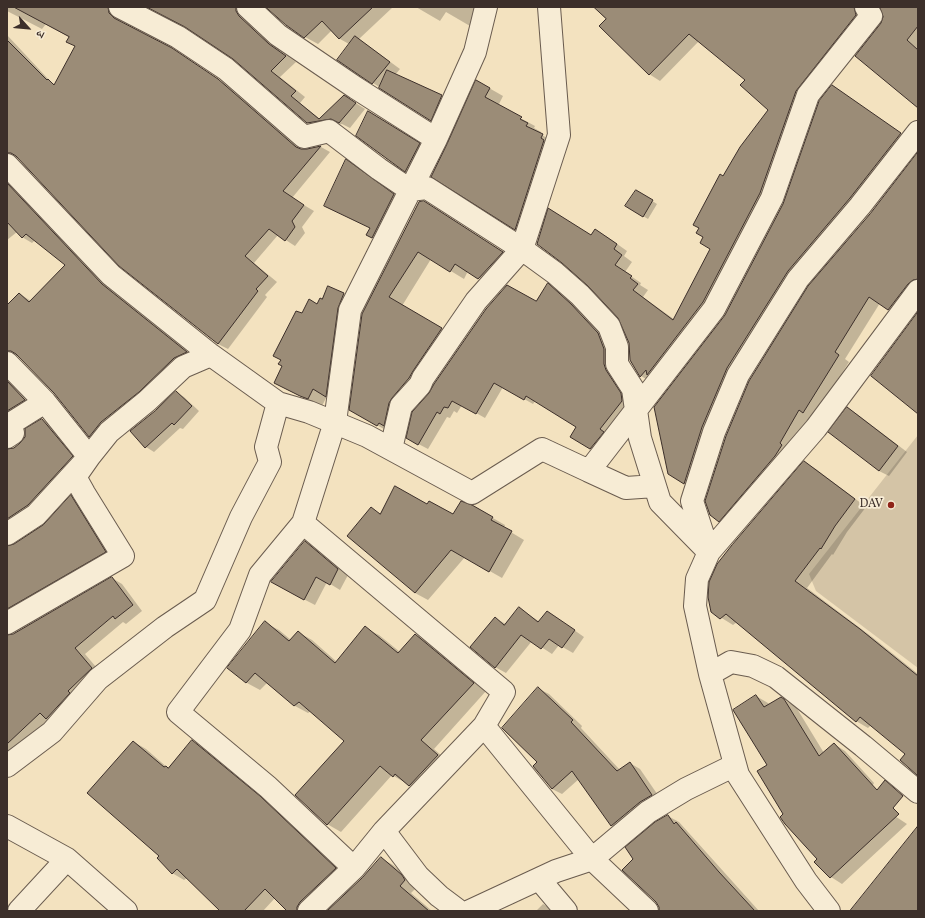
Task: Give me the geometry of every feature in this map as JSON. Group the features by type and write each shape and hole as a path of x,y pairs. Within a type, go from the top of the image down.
{"street":[{"path":"120,7 178,36 226,69 304,136 329,131 379,169 410,190 427,188 522,249 555,273 580,295 610,326 617,347 618,364 633,389 640,438 660,502 709,552"},
{"path":"248,7 278,35 356,88 436,139"},
{"path":"354,868 268,787 178,712 240,630 260,575 303,523 335,422 350,310 436,139 475,52 486,7"},
{"path":"391,449 401,406 420,385 423,378 476,301 522,249 559,135 549,7"},
{"path":"589,471 636,412 714,308 772,198 808,96 871,16 866,7"},
{"path":"709,552 692,501 714,432 738,375 798,279 860,206 918,132"},
{"path":"7,165 111,275 211,355 278,404 309,412 367,436 472,493 542,449 626,488 655,486"},
{"path":"829,911 806,881 738,775 710,674 695,606 697,579 709,552 816,428 918,290"},
{"path":"7,623 123,556 84,494 75,476 109,432 147,401 183,367 211,355"},
{"path":"7,364 45,402 89,457"},
{"path":"7,437 13,433 10,424 45,402"},
{"path":"7,766 52,732 98,679 165,627 205,600 241,517 270,462 266,447 278,404"},
{"path":"7,534 36,515 89,457"},
{"path":"303,523 504,692 484,726 384,831 354,868 309,911"},
{"path":"710,674 731,662 753,666 776,677 918,792"},
{"path":"484,726 592,859 647,911"},
{"path":"470,911 556,871 592,859 648,812 686,789 735,765"},
{"path":"7,826 67,859 126,911"},
{"path":"384,831 418,876 439,896 459,911"},
{"path":"19,911 67,859"},
{"path":"540,878 566,911"}],"shaded area":[{"name":"DAV","path":"918,435 918,668 816,591 809,574"}],"building":[{"path":"14,7 108,7 109,13 114,18 172,48 218,79 296,147 307,149 321,146 283,191 304,205 292,221 295,227 285,241 269,229 245,256 268,276 256,289 258,291 218,344 119,266 16,156 11,153 7,153 7,40 47,80 48,79 54,85 75,46 66,42 69,37"},
{"path":"147,7 236,7 236,11 239,16 269,44 286,56 271,71 296,91 291,96 319,119 344,95 356,103 339,123 331,119 307,123 233,59 185,27"},
{"path":"266,7 373,7 339,39 322,21 304,38 286,25"},
{"path":"594,7 854,7 856,15 796,91 760,193 703,302 647,375 646,370 640,377 630,360 629,343 618,318 588,286 562,263 537,244 548,208 591,235 595,229 617,244 614,249 622,255 615,265 632,276 630,278 638,284 633,290 673,320 710,249 700,243 703,237 696,233 699,228 693,225 720,174 723,176 740,147 768,110 740,85 745,80 689,34 649,75 599,26 606,19"},
{"path":"880,7 918,7 918,26 907,40 918,50 918,108 855,56 881,23 883,17"},
{"path":"355,36 390,62 372,84 337,60"},
{"path":"387,70 442,95 431,121 379,88"},
{"path":"476,80 490,88 485,97 522,117 520,119 528,123 526,126 543,134 541,138 544,140 515,230 431,177"},
{"path":"832,85 901,133 850,198 788,271 727,368 702,427 684,484 668,474 654,407 725,315 783,204 819,101"},
{"path":"368,111 420,143 405,172 356,136"},
{"path":"918,152 918,279 913,280 908,284 888,310 869,297 835,352 839,355 803,413 799,410 780,443 782,445 775,456 719,522 710,515 705,501 726,436 749,381 808,286 870,214"},
{"path":"346,159 394,194 372,238 366,235 370,228 324,206"},
{"path":"7,183 102,284 187,352 174,358 139,392 101,422 89,437 54,393 16,354 11,351 7,351 7,305 19,293 29,302 65,265 26,234 22,238 7,222"},
{"path":"636,190 653,200 643,217 625,206"},
{"path":"424,201 503,252 478,279 455,264 450,272 418,252 389,297 442,328 409,378 389,403 384,426 379,423 377,426 349,410 362,314 419,202"},
{"path":"548,283 571,304 598,333 604,349 604,364 606,370 621,393 622,401 600,429 604,432 590,449 570,437 576,427 526,396 524,400 494,383 476,414 452,401 448,408 444,407 440,414 437,412 418,445 406,438 412,412 429,393 486,309 507,285 536,301"},
{"path":"328,286 344,293 338,308 326,397 313,389 308,399 274,383 282,366 278,364 281,360 273,356 296,311 302,313 309,299 317,304 320,298 322,299"},
{"path":"918,312 918,414 871,376"},
{"path":"7,381 25,400 7,411"},
{"path":"176,391 192,406 174,425 172,423 145,448 130,431 155,411"},
{"path":"847,407 898,446 879,471 828,432"},
{"path":"42,419 73,456 28,505 7,519 7,449 14,448 20,443 25,437 25,429"},
{"path":"804,461 855,499 835,526 821,549 820,548 795,581 860,629 918,676 918,776 900,760 905,754 860,717 856,722 726,614 720,619 711,612 708,597 709,582 717,564"},
{"path":"395,486 427,504 429,501 453,514 461,501 472,505 493,517 491,520 512,531 489,572 451,550 415,593 347,536 371,507 380,514"},
{"path":"71,495 106,552 7,609 7,546 14,544 43,525"},
{"path":"305,541 338,569 330,585 316,577 304,600 271,582"},
{"path":"112,577 133,605 115,619 113,616 75,648 92,668 68,691 70,693 46,719 40,713 7,744 7,635 13,634"},
{"path":"519,607 538,622 547,611 575,630 562,648 549,639 541,649 521,635 495,668 470,647 495,617 504,625"},
{"path":"265,621 289,641 298,631 335,663 365,626 398,653 415,634 474,683 421,740 438,755 409,786 395,774 393,777 380,766 327,825 295,795 344,741 299,702 294,706 255,673 246,683 227,668"},
{"path":"538,687 573,720 571,722 617,771 630,762 652,795 640,802 611,826 572,771 552,789 533,766 537,762 502,728"},
{"path":"756,695 764,707 781,697 784,699 819,756 834,743 877,790 885,780 903,796 893,808 899,814 830,878 814,862 817,859 780,817 783,814 757,771 767,765 733,710"},
{"path":"192,740 260,796 336,868 300,902 297,907 297,911 287,911 265,889 244,911 220,911 177,869 172,874 157,858 159,856 87,793 133,741 164,767 166,766 168,768"},
{"path":"668,815 674,824 676,822 755,911 659,911 659,907 656,902 622,870 633,859 625,847 655,822"},
{"path":"918,826 918,911 850,911"},
{"path":"381,857 402,875 405,880 400,886 429,911 327,911 362,878"}],"place":[{"name":"DAV","path":"891,505"}]}
